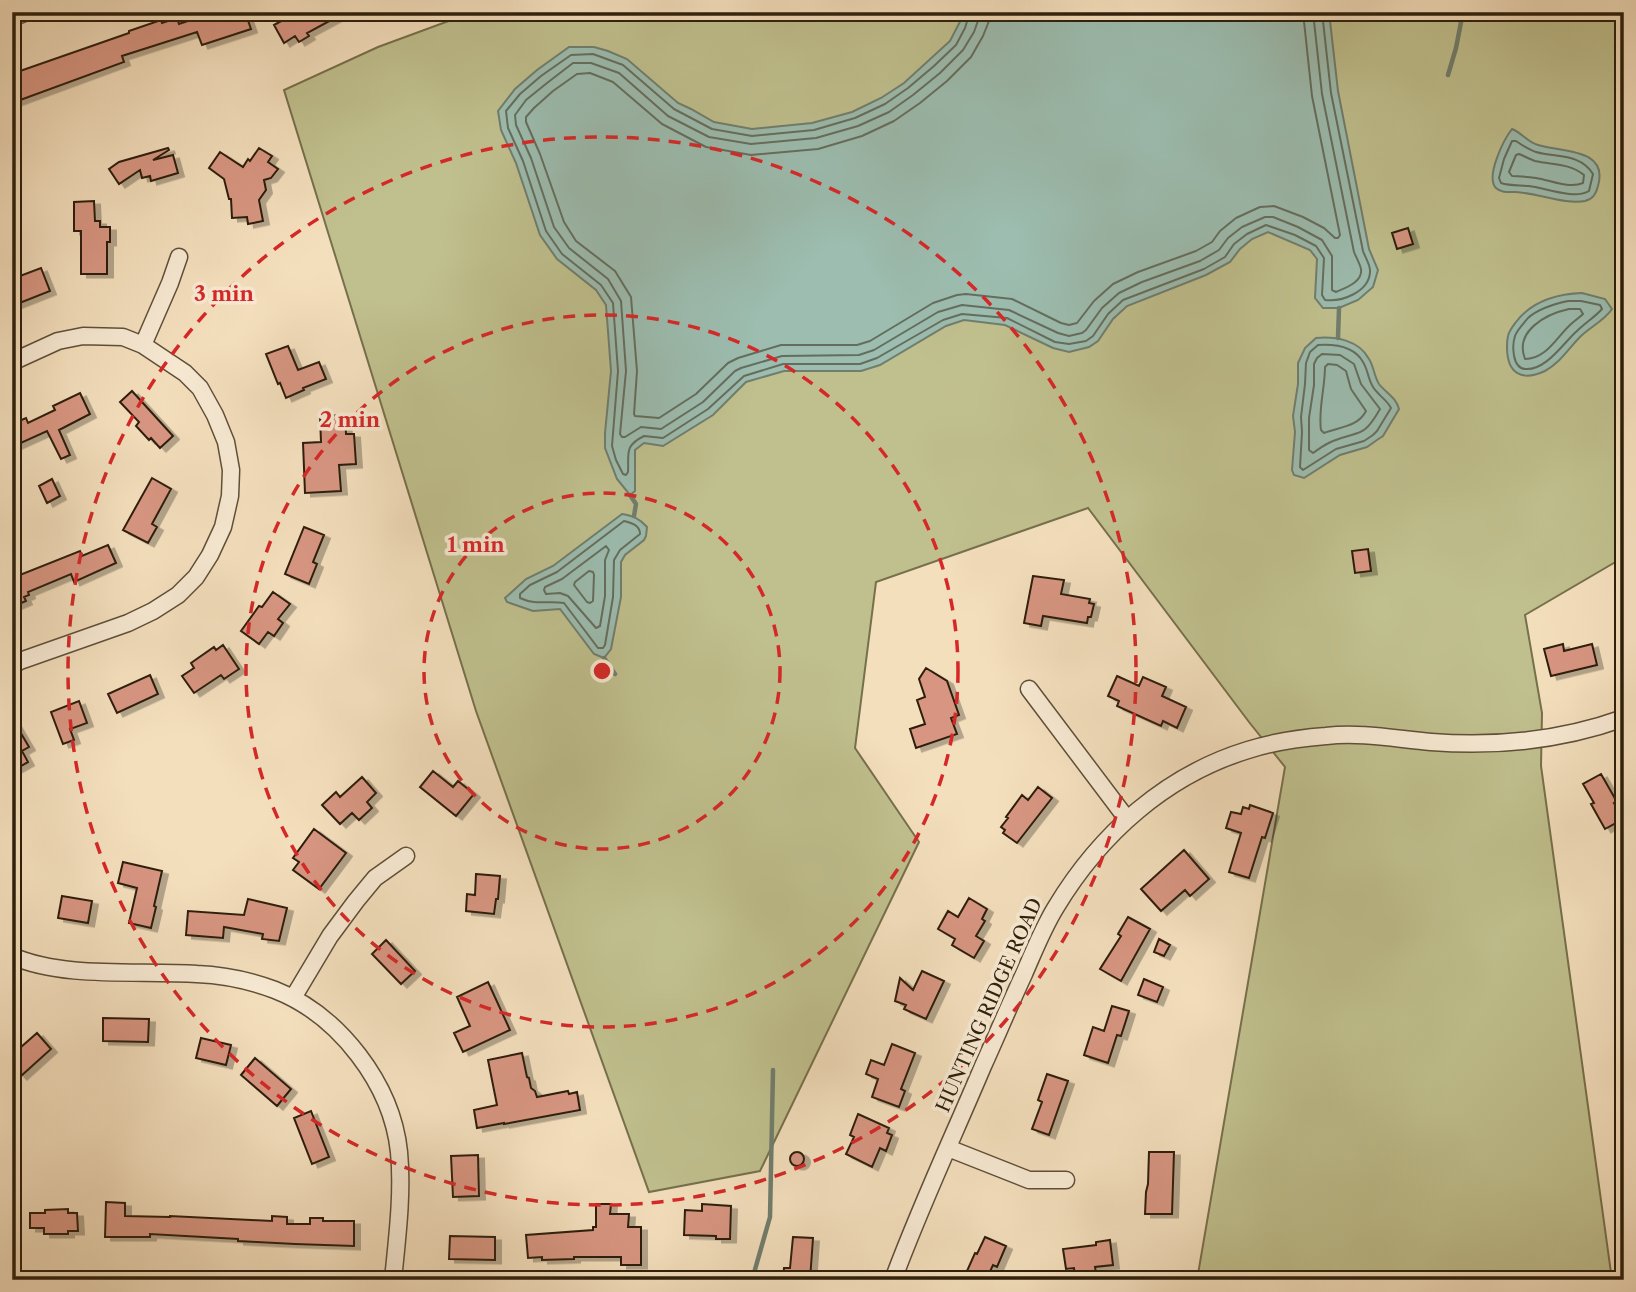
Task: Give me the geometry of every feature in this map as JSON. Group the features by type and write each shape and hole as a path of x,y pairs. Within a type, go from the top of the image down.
{"street":[{"path":"12,18 27,12"},
{"path":"143,345 179,257"},
{"path":"12,362 58,341 83,336 123,337 143,345 185,373 200,388 226,442 231,470 230,496 223,527 196,577 178,595 128,623 12,666"},
{"path":"1029,689 1127,819"},
{"name":"HUNTING RIDGE ROAD","path":"893,1280 1000,1026 1054,910 1085,864 1127,819 1179,780 1223,759 1272,744 1305,738 1350,735 1433,742 1505,743 1560,735 1624,718"},
{"path":"293,999 330,936 362,893 375,878 406,856"},
{"path":"12,956 68,970 217,976 274,990 293,999 325,1021 367,1065 382,1092 392,1121 399,1150 400,1178 393,1280"},
{"path":"948,1148 1029,1180 1066,1180"}],"green space":[{"path":"473,12 1624,12 1624,557 1525,615 1542,713 1541,766 1612,1280 1197,1280 1285,767 1088,508 876,582 855,748 919,842 760,1171 649,1192 476,711 284,90 378,47"}],"water":[{"path":"965,12 1329,12 1338,91 1369,249 1378,270 1373,287 1358,300 1339,308 1323,308 1315,298 1317,259 1310,250 1268,232 1252,239 1230,262 1206,275 1127,306 1113,319 1098,341 1089,347 1069,352 1053,348 1005,325 964,320 946,326 880,365 861,371 784,371 746,382 713,415 663,446 644,443 635,450 635,491 630,495 617,479 605,448 611,371 606,305 596,290 557,259 540,235 516,163 501,130 498,111 515,89 569,47 594,47 627,59 678,103 714,122 752,129 812,123 852,112 904,83 950,41"},
{"path":"1512,129 1534,144 1590,158 1600,174 1594,196 1577,202 1496,188 1493,183 1494,167"},
{"path":"1582,293 1605,299 1612,309 1550,368 1529,376 1517,373 1510,363 1507,347 1509,334 1516,322 1529,309 1545,300"},
{"path":"1316,338 1338,339 1359,347 1371,362 1379,384 1393,398 1399,409 1383,436 1367,447 1340,455 1304,478 1294,475 1292,470 1295,432 1293,416 1298,363 1305,348"},
{"path":"622,514 636,518 644,524 647,527 646,536 621,562 621,597 611,649 604,658 594,654 560,609 533,611 507,602 505,598 526,579 553,566"}],"building":[{"path":"215,12 245,12 251,29 202,45 197,32 122,56 124,62 12,103 12,77 20,74 20,71 161,20 162,23 177,18 179,24"},
{"path":"282,12 346,12 307,33 309,36 299,42 295,36 284,43 274,25 285,19"},
{"path":"168,148 169,150 153,160 173,155 178,173 151,181 150,176 142,178 140,170 119,184 109,169 119,162"},
{"path":"259,148 272,156 268,162 278,169 271,178 264,180 266,190 259,200 263,221 248,224 247,217 232,218 231,199 224,179 209,168 220,152 243,167"},
{"path":"94,201 95,221 100,221 100,227 110,227 107,274 81,274 81,231 74,231 74,202"},
{"path":"1408,228 1413,244 1397,249 1392,233"},
{"path":"41,268 50,291 12,306 12,279"},
{"path":"288,346 298,370 319,362 326,379 286,398 266,354"},
{"path":"132,391 173,436 160,448 136,426 139,422 120,402"},
{"path":"80,393 90,414 59,430 70,455 61,459 47,431 12,447 12,424 26,418 28,423 55,410 53,406"},
{"path":"345,415 346,434 354,434 356,464 339,465 341,491 305,493 303,443 321,442 320,416"},
{"path":"152,478 171,489 152,524 157,527 148,543 123,530"},
{"path":"52,479 60,496 47,503 39,486"},
{"path":"304,527 324,535 313,562 317,564 309,584 285,574"},
{"path":"108,545 116,563 74,582 71,574 28,592 29,595 24,597 26,601 12,607 12,571 15,577 80,551 82,556"},
{"path":"1368,549 1371,571 1355,573 1352,551"},
{"path":"1033,576 1064,580 1061,594 1090,599 1089,603 1094,604 1087,623 1043,616 1041,626 1024,623"},
{"path":"273,592 290,604 278,619 283,623 274,636 268,632 259,644 241,631"},
{"path":"1563,644 1564,651 1592,644 1597,665 1551,676 1544,649"},
{"path":"223,645 239,669 224,679 221,675 194,693 182,676 194,668 191,663 214,647 216,650"},
{"path":"926,668 947,681 959,715 951,718 957,734 916,748 910,729 925,724 917,700 925,697 919,679"},
{"path":"150,675 158,694 117,713 108,694"},
{"path":"1117,676 1139,686 1143,677 1166,687 1162,696 1186,707 1177,728 1163,721 1161,726 1117,706 1119,701 1108,696"},
{"path":"79,701 87,723 70,729 74,740 63,744 51,712"},
{"path":"12,718 29,747 22,751 28,762 12,771"},
{"path":"433,771 453,787 458,781 474,794 456,816 420,787"},
{"path":"1601,774 1623,819 1605,829 1583,784"},
{"path":"362,777 376,793 367,802 372,808 359,820 352,813 340,824 322,805 336,792 340,797"},
{"path":"1038,787 1052,798 1017,843 1003,833 1005,830 1001,827 1022,795 1028,800"},
{"path":"1250,805 1273,813 1249,878 1229,872 1241,833 1226,828 1231,812 1241,814 1243,807 1249,809"},
{"path":"314,829 346,853 319,889 293,870 299,862 293,858"},
{"path":"1184,850 1209,879 1190,896 1185,890 1161,911 1141,889"},
{"path":"123,862 162,871 151,928 129,923 137,888 118,883"},
{"path":"476,874 500,876 494,914 466,911 467,894 475,895"},
{"path":"62,896 92,901 88,923 58,918"},
{"path":"969,898 987,909 982,919 985,921 976,936 984,941 974,958 952,945 955,939 938,929 948,911 958,917"},
{"path":"248,899 287,908 279,941 262,939 263,934 224,927 223,938 186,935 188,911 244,915"},
{"path":"1128,917 1150,929 1121,981 1100,969 1121,936 1118,934"},
{"path":"1159,939 1170,945 1164,956 1154,952"},
{"path":"386,940 415,971 401,984 372,954"},
{"path":"922,971 944,981 926,1019 904,1009 906,1005 895,1001 900,978 913,990"},
{"path":"1144,979 1163,987 1157,1002 1138,995"},
{"path":"488,982 510,1030 463,1052 454,1033 470,1026 457,997"},
{"path":"1112,1006 1129,1011 1121,1036 1117,1035 1108,1063 1084,1055 1093,1027 1104,1031"},
{"path":"103,1018 149,1019 148,1042 103,1041"},
{"path":"37,1033 51,1049 21,1076 12,1066 12,1055"},
{"path":"201,1038 231,1045 226,1065 196,1058"},
{"path":"892,1044 915,1053 901,1089 905,1091 899,1107 872,1097 878,1079 866,1074 871,1060 884,1065"},
{"path":"522,1053 527,1077 537,1097 568,1091 569,1094 577,1092 580,1110 477,1128 474,1110 497,1105 488,1060"},
{"path":"255,1058 291,1089 277,1106 241,1075"},
{"path":"1047,1074 1068,1081 1049,1135 1032,1129 1042,1102 1038,1100"},
{"path":"311,1111 329,1157 312,1164 294,1118"},
{"path":"858,1114 889,1128 887,1133 892,1135 886,1151 880,1148 872,1167 846,1154 854,1137 850,1135"},
{"path":"797,1152 802,1154 802,1164 797,1166 792,1164 790,1159 792,1154"},
{"path":"1149,1152 1174,1152 1172,1214 1145,1214"},
{"path":"478,1155 479,1196 453,1197 451,1156"},
{"path":"106,1202 125,1203 125,1216 272,1221 272,1216 287,1217 287,1224 310,1224 310,1218 323,1218 323,1221 354,1221 354,1246 150,1234 150,1237 105,1237"},
{"path":"596,1204 611,1204 610,1214 629,1214 628,1227 641,1227 641,1265 621,1265 621,1257 542,1260 542,1257 528,1258 526,1235 593,1230 593,1227 596,1227"},
{"path":"702,1204 731,1206 730,1239 684,1235 685,1210 702,1211"},
{"path":"68,1209 68,1213 77,1213 78,1231 68,1231 68,1234 44,1234 44,1228 30,1228 30,1213"},
{"path":"450,1236 495,1237 495,1260 449,1259"},
{"path":"793,1237 813,1238 810,1280 783,1280 784,1268 790,1268"},
{"path":"985,1237 1006,1246 997,1267 993,1265 986,1280 963,1280 975,1253 977,1254"},
{"path":"1110,1240 1113,1265 1095,1267 1097,1279 1075,1280 1074,1268 1066,1269 1063,1249 1096,1245 1096,1242"}],"waterway":[{"path":"1448,75 1463,12"},
{"path":"1338,338 1339,308"},
{"path":"630,495 636,504 634,516"},
{"path":"604,658 615,674"},
{"path":"752,1280 770,1217 773,1070"}]}
